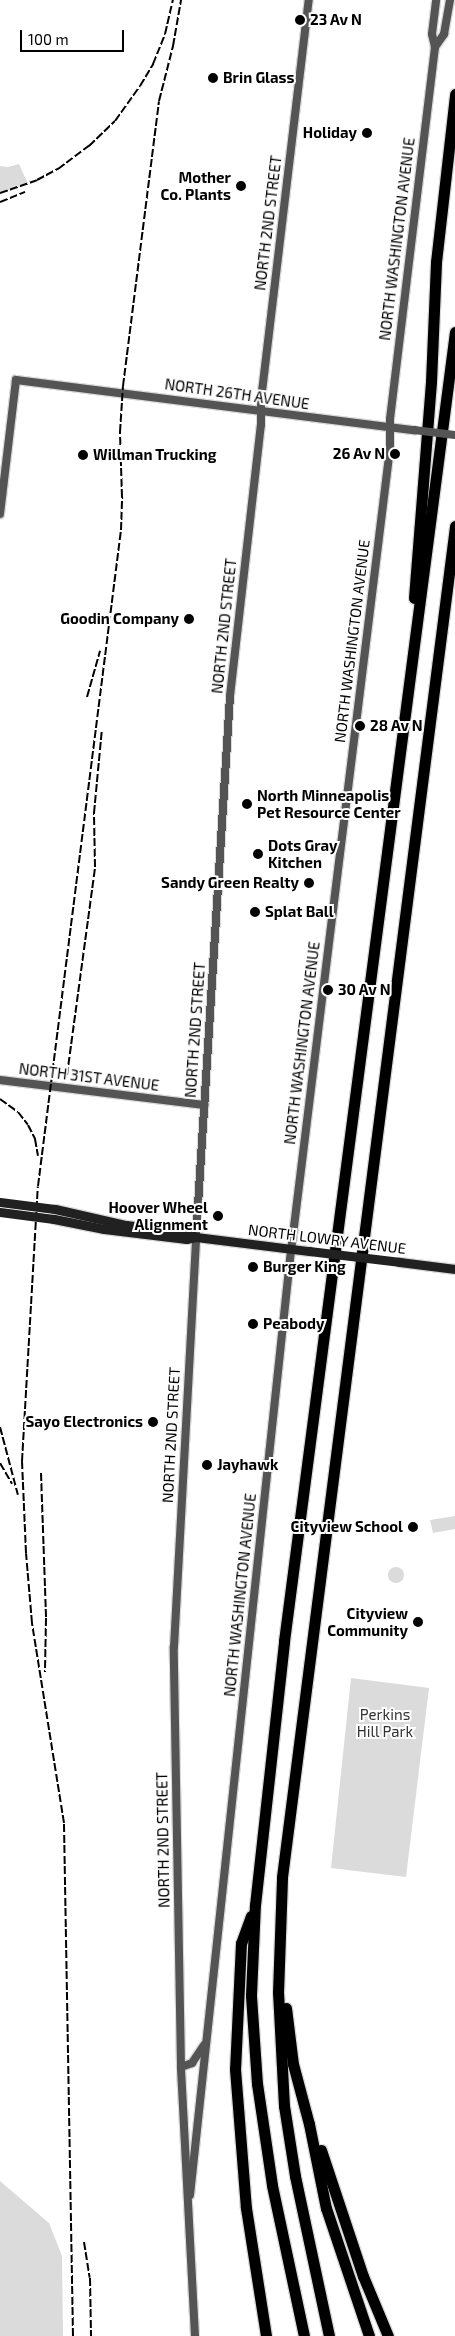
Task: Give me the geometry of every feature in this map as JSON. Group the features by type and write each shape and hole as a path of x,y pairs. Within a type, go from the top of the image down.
{"highway":[{"path":"403,734 431,382 436,262 455,94"},
{"path":"304,2336 272,2185 257,2084 251,1995 255,1904 284,1641 455,328"},
{"path":"329,2336 296,2183 284,2106 278,1993 282,1877 455,526"},
{"path":"282,1877 287,2030 293,2064 309,2124 328,2215 369,2336"},
{"path":"255,1904 241,1943 235,2069 246,2208 266,2336"},
{"path":"309,2124 317,2136 360,2268 388,2336"}],"main road":[{"name":"NORTH LOWRY AVENUE","path":"0,1202 55,1209 126,1224 186,1232 196,1237"},
{"name":"NORTH LOWRY AVENUE","path":"0,1212 54,1219 104,1229 186,1239 196,1237 455,1269"}],"street":[{"name":"NORTH 2ND STREET","path":"181,2067 174,1647 204,1105 230,696 268,343 309,0"},
{"name":"NORTH WASHINGTON AVENUE","path":"436,0 432,34 436,47"},
{"name":"NORTH WASHINGTON AVENUE","path":"188,2212 291,1248 389,457 390,428 417,188 436,47 444,34 450,0"},
{"name":"NORTH 26TH AVENUE","path":"0,514 16,380 455,435"},
{"name":"NORTH 31ST AVENUE","path":"0,1080 204,1105"},
{"name":"NORTH WASHINGTON AVENUE","path":"195,2336 181,2067 192,2063 205,2043"}],"green space":[{"path":"19,164 28,184 0,193 0,166 8,167"},
{"path":"455,1516 455,1529 433,1533 430,1520"},
{"path":"396,1567 404,1575 396,1583 388,1575"},
{"name":"Perkins Hill Park","path":"351,1678 429,1688 406,1877 331,1868"},
{"path":"0,2181 49,2223 62,2256 63,2336 0,2336"}],"railway":[{"path":"0,193 37,180 58,169 89,146 115,121 153,64 165,34 173,0"},
{"path":"73,2336 64,1823 32,1623 26,1553 22,1461 38,1186 121,530 120,432 123,386 159,101 173,46 181,0"},
{"path":"0,202 25,192"},
{"path":"87,697 100,651"},
{"path":"67,1075 95,867 94,813 102,729"},
{"path":"0,1099 18,1112 28,1125 35,1139 38,1156"},
{"path":"0,1427 18,1495"},
{"path":"0,1463 12,1484"},
{"path":"41,1473 46,1618 45,1672"},
{"path":"84,2242 90,2278 91,2336"}],"place":[{"name":"23 Av N","path":"300,20"},
{"name":"Brin Glass","path":"213,78"},
{"name":"Holiday","path":"367,133"},
{"name":"Mother Co. Plants","path":"241,186"},
{"name":"26 Av N","path":"395,454"},
{"name":"Willman Trucking","path":"83,455"},
{"name":"Goodin Company","path":"189,619"},
{"name":"28 Av N","path":"360,726"},
{"name":"North Minneapolis Pet Resource Center","path":"247,804"},
{"name":"Dots Gray Kitchen","path":"258,854"},
{"name":"Sandy Green Realty","path":"309,883"},
{"name":"Splat Ball","path":"255,912"},
{"name":"30 Av N","path":"328,990"},
{"name":"Hoover Wheel Alignment","path":"218,1216"},
{"name":"Burger King","path":"253,1267"},
{"name":"Peabody","path":"253,1324"},
{"name":"Sayo Electronics","path":"153,1422"},
{"name":"Jayhawk","path":"207,1465"},
{"name":"Cityview School","path":"413,1527"},
{"name":"Cityview Community","path":"418,1622"}]}
